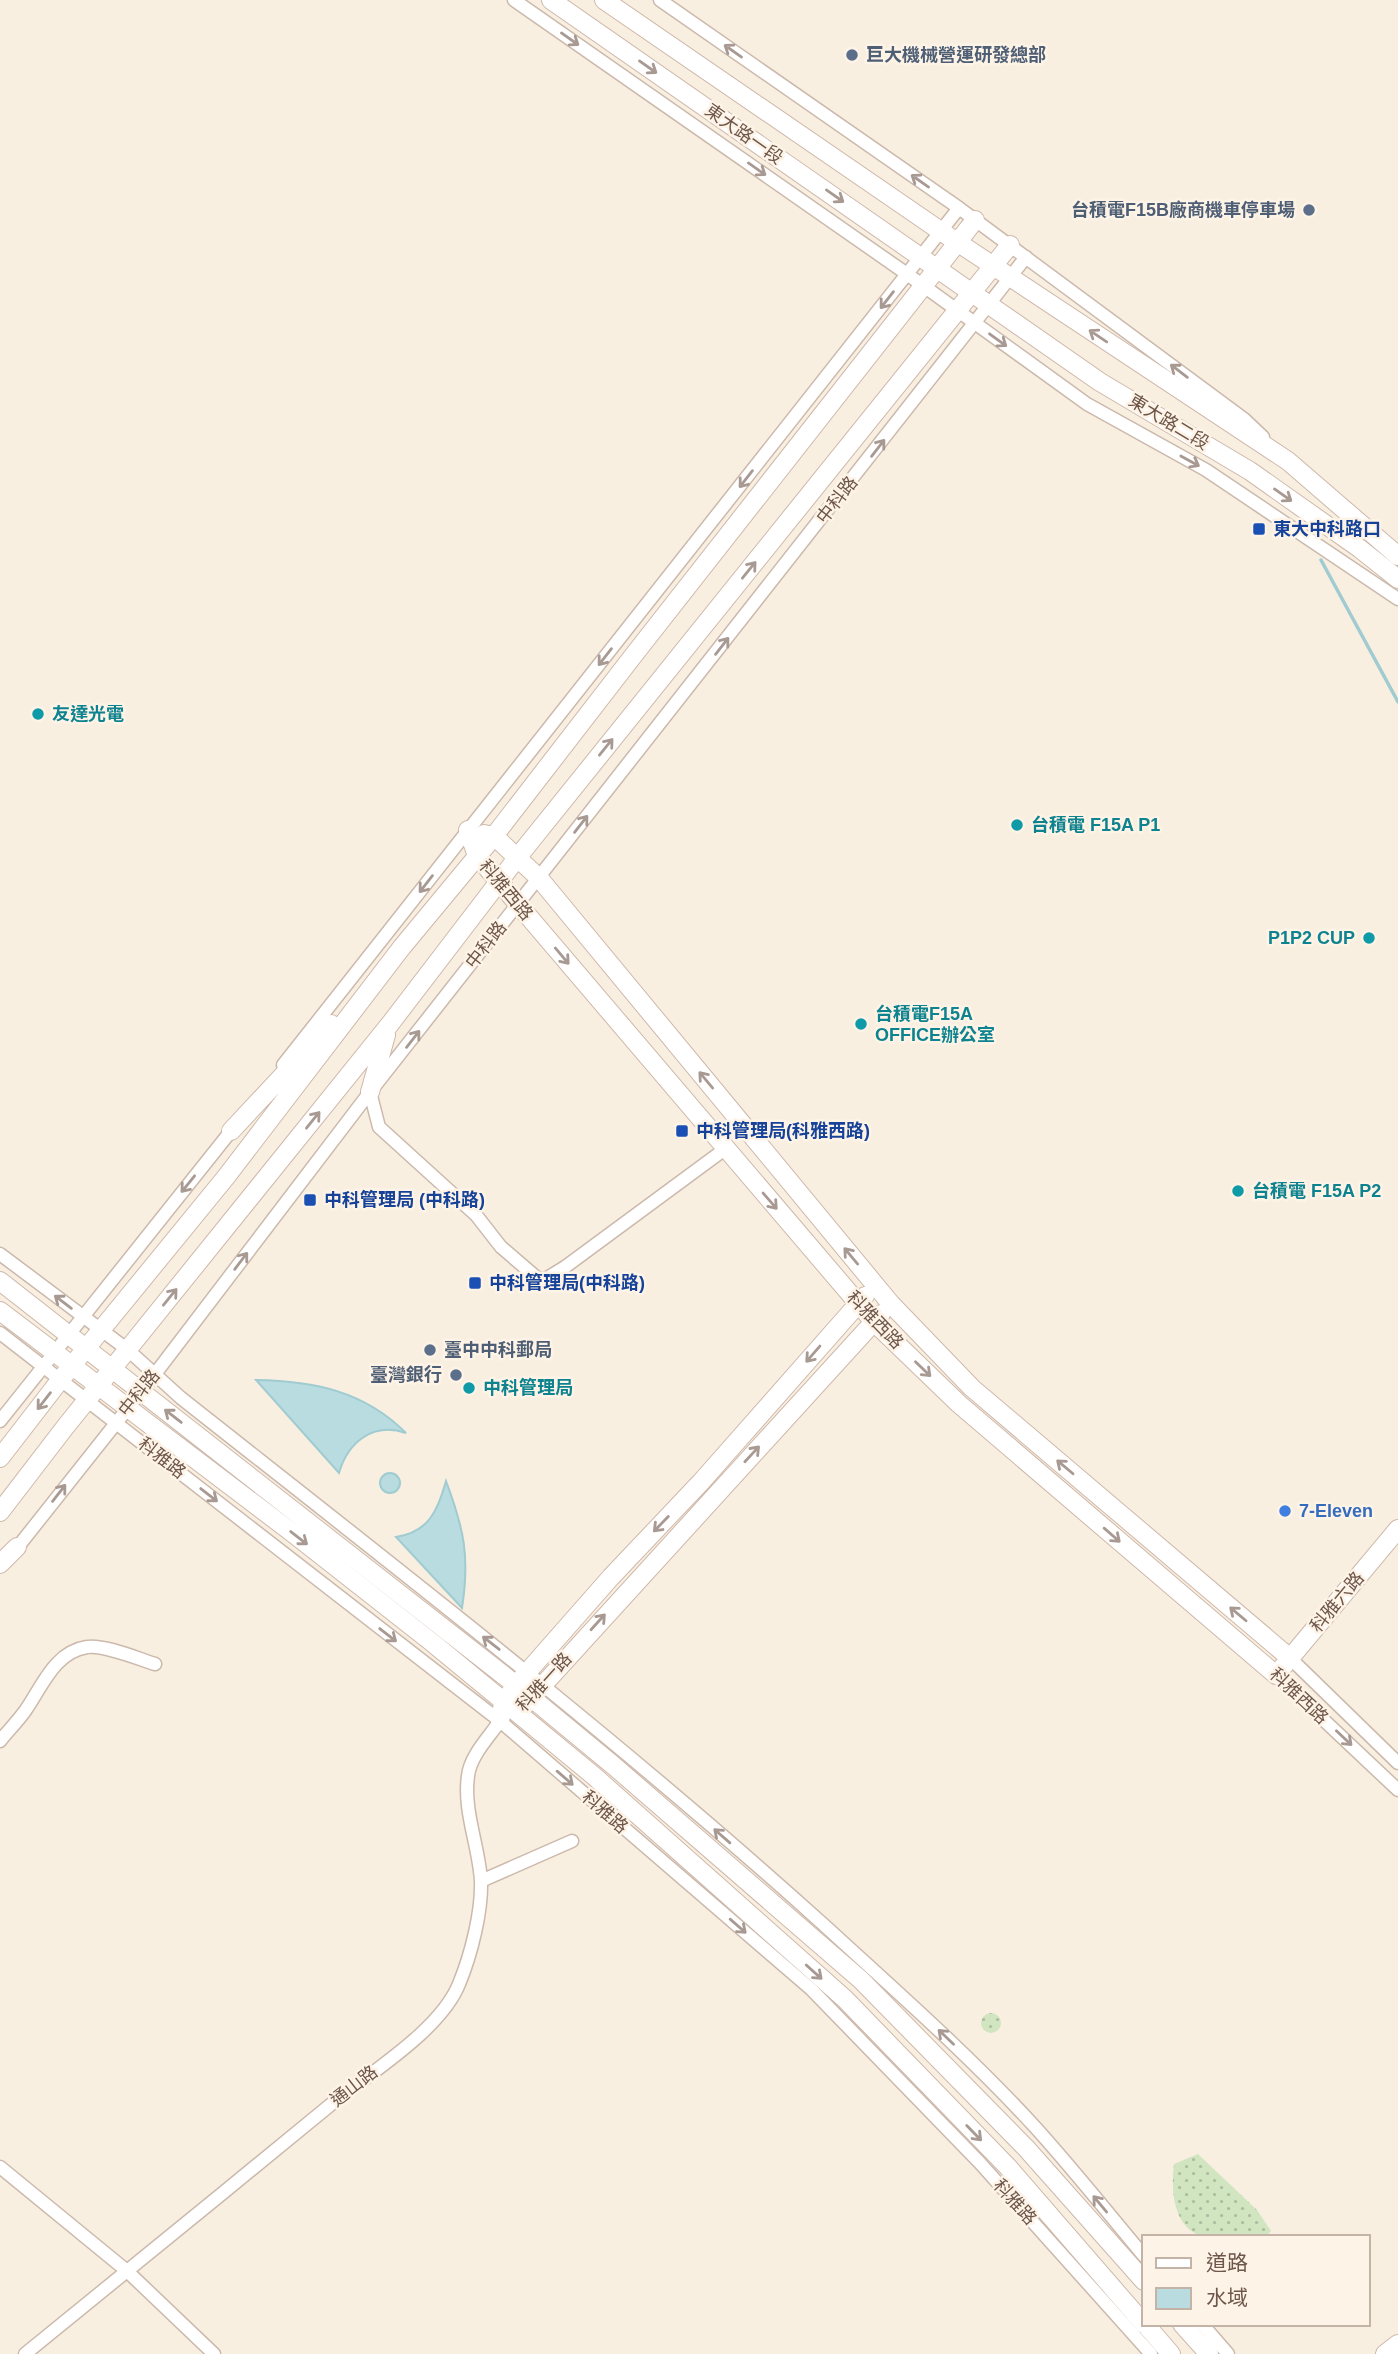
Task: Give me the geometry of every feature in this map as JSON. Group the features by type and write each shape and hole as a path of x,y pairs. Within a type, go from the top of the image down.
{"street":[{"path":"514,0 907,274 1087,404 1206,470 1398,599"},
{"name":"東大路一段","path":"551,0 938,268"},
{"name":"東大路一段","path":"604,0 958,243"},
{"path":"660,0 960,208 1244,419 1288,461"},
{"path":"0,1421 960,208"},
{"path":"0,1458 226,1177 402,947 494,836 975,220"},
{"name":"東大路二段","path":"958,243 1288,461 1398,556"},
{"name":"中科路","path":"0,1512 390,1024 498,881 1010,245"},
{"name":"中科路","path":"0,1570 155,1374 370,1093 1026,257"},
{"name":"東大路二段","path":"938,268 1100,382 1250,471 1398,579"},
{"name":"科雅西路","path":"468,830 494,836 539,878 891,1304 972,1388 1290,1658 1398,1763"},
{"name":"科雅西路","path":"468,830 477,856 874,1322 959,1404 1276,1675 1398,1790"},
{"path":"231,1131 402,947"},
{"path":"390,1024 370,1093 379,1127 476,1215 501,1247 536,1278 544,1280 565,1267 725,1149"},
{"path":"0,1254 128,1350 181,1398 536,1678 617,1744 785,1890 946,2036 1035,2128 1142,2254"},
{"path":"0,1281 516,1685 614,1766 861,1980 1026,2148 1142,2279"},
{"name":"科雅一路","path":"510,1708 529,1698 536,1678 611,1577 701,1482 875,1284"},
{"name":"科雅一路","path":"500,1721 510,1708 516,1685 536,1678 891,1304"},
{"name":"科雅路","path":"0,1311 49,1359"},
{"name":"科雅路","path":"0,1333 49,1359 67,1372 99,1386 122,1415 500,1721 811,1989 980,2163 1151,2354"},
{"name":"科雅路","path":"67,1372 87,1400 122,1415 423,1636 594,1776 845,1999 1008,2167 1142,2321"},
{"name":"科雅六路","path":"1276,1675 1398,1529"},
{"path":"0,1564 17,1547"},
{"path":"0,1741 24,1712 48,1673 67,1654 88,1646 126,1654 155,1664"},
{"name":"通山路","path":"25,2354 353,2086 415,2039 441,2012 458,1987 474,1943 481,1881 470,1816 468,1775 474,1759 500,1721"},
{"path":"481,1881 572,1841"},
{"path":"0,2167 127,2271 214,2354"},
{"name":"科雅路","path":"1147,2326 1171,2354"},
{"path":"1184,2326 1209,2354"},
{"path":"1204,2326 1228,2354"},
{"path":"1385,2354 1398,2344"}],"green space":[{"path":"991,2013 998,2016 1001,2023 998,2030 991,2033 984,2030 981,2023 984,2016"},
{"path":"1198,2154 1257,2210 1271,2231 1268,2235 1199,2235 1191,2231 1184,2224 1176,2205 1174,2164"}],"water":[{"path":"256,1380 298,1383 337,1391 373,1407 406,1433 383,1430 364,1437 349,1452 339,1473"},
{"path":"390,1473 397,1476 400,1483 397,1490 390,1493 383,1490 380,1483 383,1476"},
{"path":"446,1481 464,1543 462,1608 396,1537 424,1525 435,1510"}],"waterway":[{"path":"1321,560 1398,702"}],"place":[{"name":"巨大機械營運研發總部","path":"852,55"},
{"name":"台積電F15B廠商機車停車場","path":"1309,210"},
{"name":"東大中科路口","path":"1259,529"},
{"name":"友達光電","path":"38,714"},
{"name":"台積電 F15A P1","path":"1017,825"},
{"name":"P1P2 CUP","path":"1369,938"},
{"name":"台積電F15A OFFICE辦公室","path":"861,1024"},
{"name":"中科管理局(科雅西路)","path":"682,1131"},
{"name":"台積電 F15A P2","path":"1238,1191"},
{"name":"中科管理局 (中科路)","path":"310,1200"},
{"name":"中科管理局(中科路)","path":"475,1283"},
{"name":"臺中中科郵局","path":"430,1350"},
{"name":"臺灣銀行","path":"456,1375"},
{"name":"中科管理局","path":"469,1388"},
{"name":"7-Eleven","path":"1285,1511"}]}
